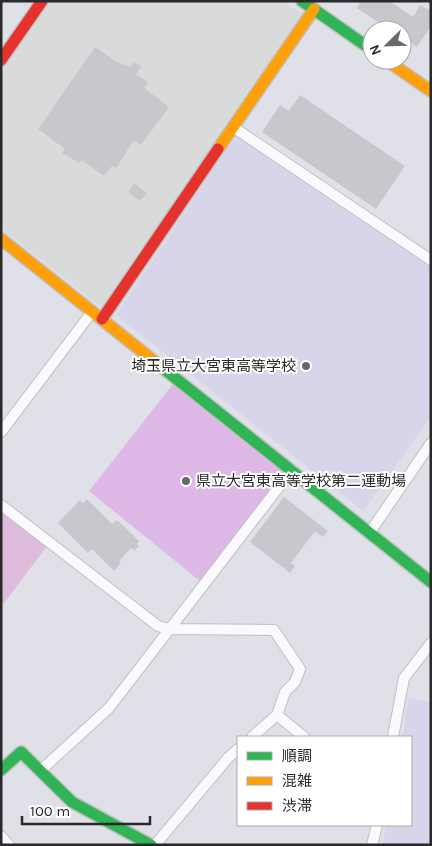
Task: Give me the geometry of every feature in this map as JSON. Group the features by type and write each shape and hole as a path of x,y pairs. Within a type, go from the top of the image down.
{"street":[{"path":"1,60 42,1"},
{"path":"302,1 362,43"},
{"path":"1,432 97,315 234,126 314,9"},
{"path":"401,70 431,91"},
{"path":"234,126 431,260"},
{"path":"1,239 431,582"},
{"path":"370,532 431,443"},
{"path":"40,771 109,708 292,470"},
{"path":"1,505 158,626 169,629 274,630 300,669 295,682 286,692 277,716 253,736"},
{"path":"393,736 404,678 431,642"},
{"path":"277,716 303,736"},
{"path":"155,845 228,758 237,750"},
{"path":"1,770 21,752 72,802 151,845"},
{"path":"372,845 377,826"},
{"path":"1,836 9,845"}],"shaded area":[{"path":"49,1 284,1 302,14 101,307 1,228 1,71"},
{"name":"埼玉県立大宮東高等学校","path":"238,132 431,264 431,417 363,511 116,315"},
{"name":"県立大宮東高等学校第二運動場","path":"173,384 283,472 200,581 89,491"},
{"path":"1,512 47,546 1,607"},
{"path":"409,698 431,702 431,845 383,845 386,826 412,826 412,736 402,736"}],"building":[{"path":"361,1 389,1 413,17 420,5 431,11 431,26 417,47 412,44 412,20 375,20 357,8"},
{"path":"95,47 117,62 131,67 134,62 141,66 136,74 148,82 144,88 169,107 141,145 134,140 116,168 112,166 104,176 82,160 79,163 62,153 65,149 38,129"},
{"path":"300,95 405,166 376,209 262,132 280,105 289,111"},
{"path":"134,183 147,193 140,201 128,192"},
{"path":"284,497 328,531 323,537 315,531 291,563 295,566 290,573 250,542"},
{"path":"87,499 112,524 117,520 139,541 137,544 139,546 134,551 132,548 129,550 119,561 121,563 114,571 92,549 88,553 58,523 80,500 83,503"}],"traffic: fast":[{"path":"302,1 362,43"},
{"path":"159,365 431,582"},
{"path":"1,770 21,752 72,802 151,845"}],"traffic: slow":[{"path":"218,149 314,9"},
{"path":"401,70 431,91"},
{"path":"1,239 159,365"}],"traffic: jam":[{"path":"1,60 42,1"},
{"path":"102,319 218,149"}],"place":[{"name":"埼玉県立大宮東高等学校","path":"306,366"},
{"name":"県立大宮東高等学校第二運動場","path":"186,481"}]}
